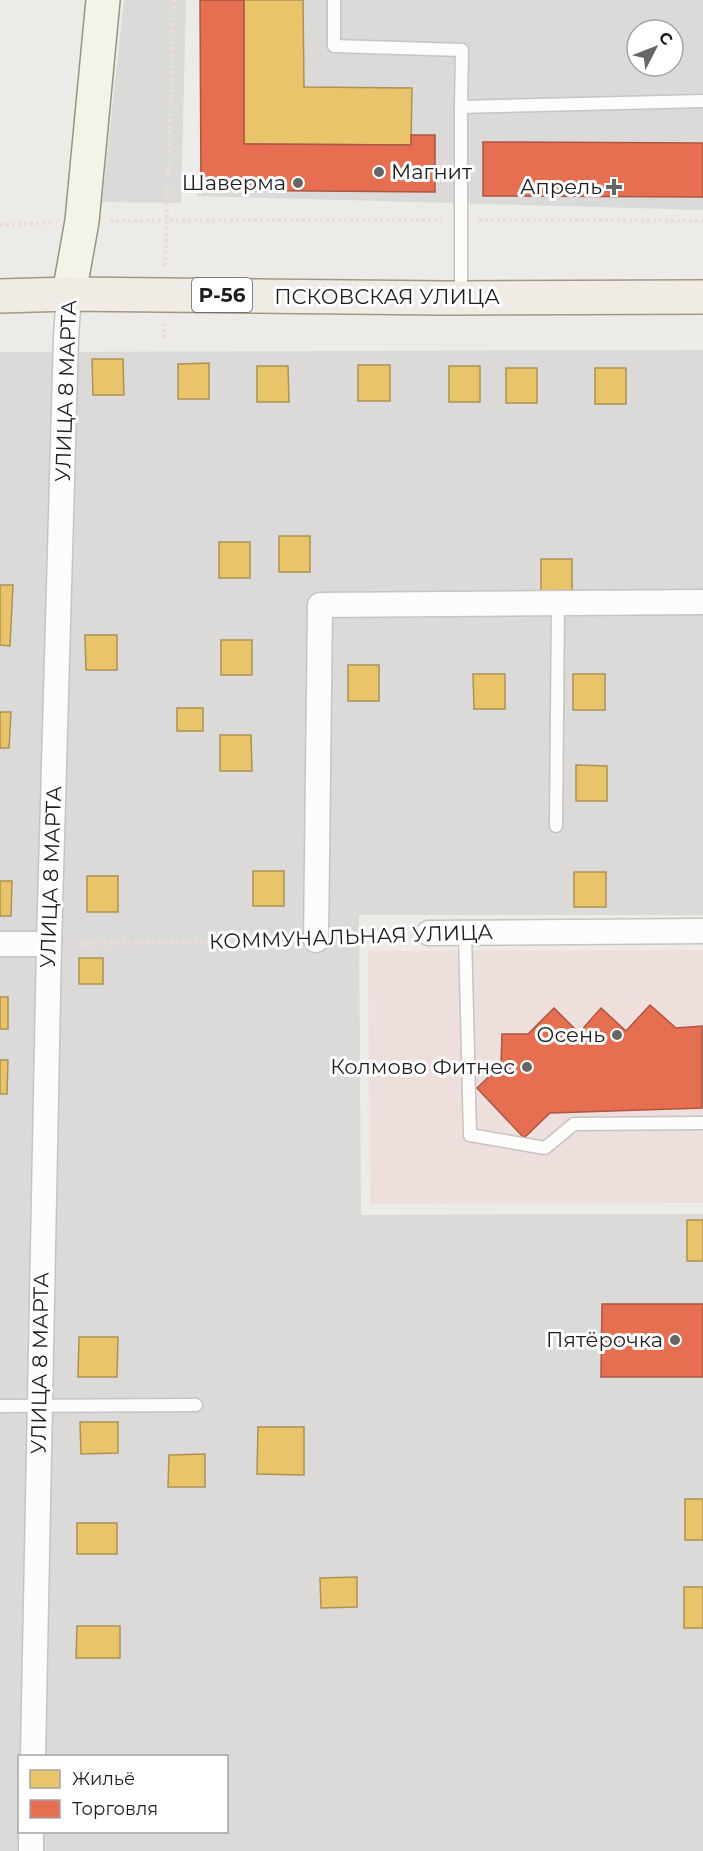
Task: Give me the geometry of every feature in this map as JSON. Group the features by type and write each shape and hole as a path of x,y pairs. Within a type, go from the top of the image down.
{"main road":[{"name":"УЛИЦА 8 МАРТА","path":"69,294 82,221 103,0"},
{"name":"ПСКОВСКАЯ УЛИЦА","path":"0,296 164,294 461,298 703,297"}],"street":[{"name":"УЛИЦА 8 МАРТА","path":"33,1755 49,944 69,294"},
{"path":"316,940 320,605 703,602"},
{"name":"КОММУНАЛЬНАЯ УЛИЦА","path":"429,933 703,931"},
{"path":"0,944 49,944"},
{"path":"31,1833 31,1851"}],"lane":[{"path":"334,0 334,46 462,50 461,298"},
{"path":"461,107 703,101"},
{"path":"556,826 558,604"},
{"path":"465,933 470,1135 546,1148 574,1124 703,1123"},
{"path":"0,1406 196,1405"}],"path":[{"path":"164,338 174,0"},
{"path":"167,220 703,221"},
{"name":"КОММУНАЛЬНАЯ УЛИЦА","path":"49,944 316,940 429,933"},
{"path":"466,970 512,990 703,994"}],"shaded area":[{"path":"124,0 186,0 181,203 102,202"},
{"path":"215,0 703,0 703,210 197,196"},
{"path":"703,350 703,915 359,915 361,1215 703,1214 703,1851 0,1851 0,352"},
{"path":"703,950 703,1203 370,1204 368,951"}],"building: Жильё":[{"path":"244,0 303,0 304,87 412,88 411,145 244,144"},
{"path":"92,359 123,359 124,395 93,395"},
{"path":"209,363 209,399 178,399 178,364"},
{"path":"358,365 390,365 390,401 358,401"},
{"path":"257,366 288,366 289,402 257,402"},
{"path":"449,366 480,366 480,402 449,402"},
{"path":"506,368 537,368 537,403 506,403"},
{"path":"595,368 626,368 626,404 595,404"},
{"path":"279,536 310,536 310,572 279,572"},
{"path":"219,542 250,542 250,578 219,578"},
{"path":"541,559 572,559 572,594 541,594"},
{"path":"0,585 13,585 10,646 0,645"},
{"path":"85,635 117,635 117,670 86,670"},
{"path":"221,640 252,640 252,675 221,675"},
{"path":"348,665 379,665 379,701 348,701"},
{"path":"473,674 505,674 505,709 474,709"},
{"path":"573,674 605,674 605,710 573,710"},
{"path":"177,708 203,708 203,731 177,731"},
{"path":"0,712 11,712 9,748 0,748"},
{"path":"220,735 251,735 252,771 220,771"},
{"path":"576,765 607,766 607,801 576,801"},
{"path":"253,871 284,871 284,906 253,906"},
{"path":"574,872 606,872 606,907 574,907"},
{"path":"87,876 118,876 118,912 87,912"},
{"path":"0,881 12,881 11,916 0,916"},
{"path":"79,958 103,958 103,984 79,984"},
{"path":"0,997 8,997 8,1029 0,1029"},
{"path":"0,1060 8,1060 7,1094 0,1094"},
{"path":"687,1220 703,1220 703,1261 687,1261"},
{"path":"79,1337 118,1337 117,1377 78,1377"},
{"path":"80,1422 118,1422 118,1453 81,1454"},
{"path":"258,1427 304,1427 304,1475 257,1474"},
{"path":"205,1454 205,1487 168,1487 169,1455"},
{"path":"685,1499 703,1499 703,1540 685,1540"},
{"path":"77,1523 117,1523 117,1554 77,1554"},
{"path":"357,1577 357,1607 321,1608 320,1578"},
{"path":"684,1587 703,1587 703,1628 684,1628"},
{"path":"77,1626 120,1626 120,1658 76,1658"}],"building: Торговля":[{"path":"200,0 244,0 244,144 411,145 411,135 435,135 435,192 201,190"},
{"path":"483,142 703,143 703,197 483,196"},
{"path":"650,1005 676,1028 702,1026 702,1108 550,1113 524,1138 477,1088 501,1065 502,1034 528,1034 554,1008 579,1033 601,1008 626,1031"},
{"path":"602,1304 703,1304 703,1377 601,1377"}],"place":[{"name":"Магнит","path":"379,172"},
{"name":"Шаверма","path":"298,183"},
{"name":"Апрель","path":"614,187"},
{"name":"Осень","path":"617,1035"},
{"name":"Колмово Фитнес","path":"527,1067"},
{"name":"Пятёрочка","path":"675,1340"}]}
